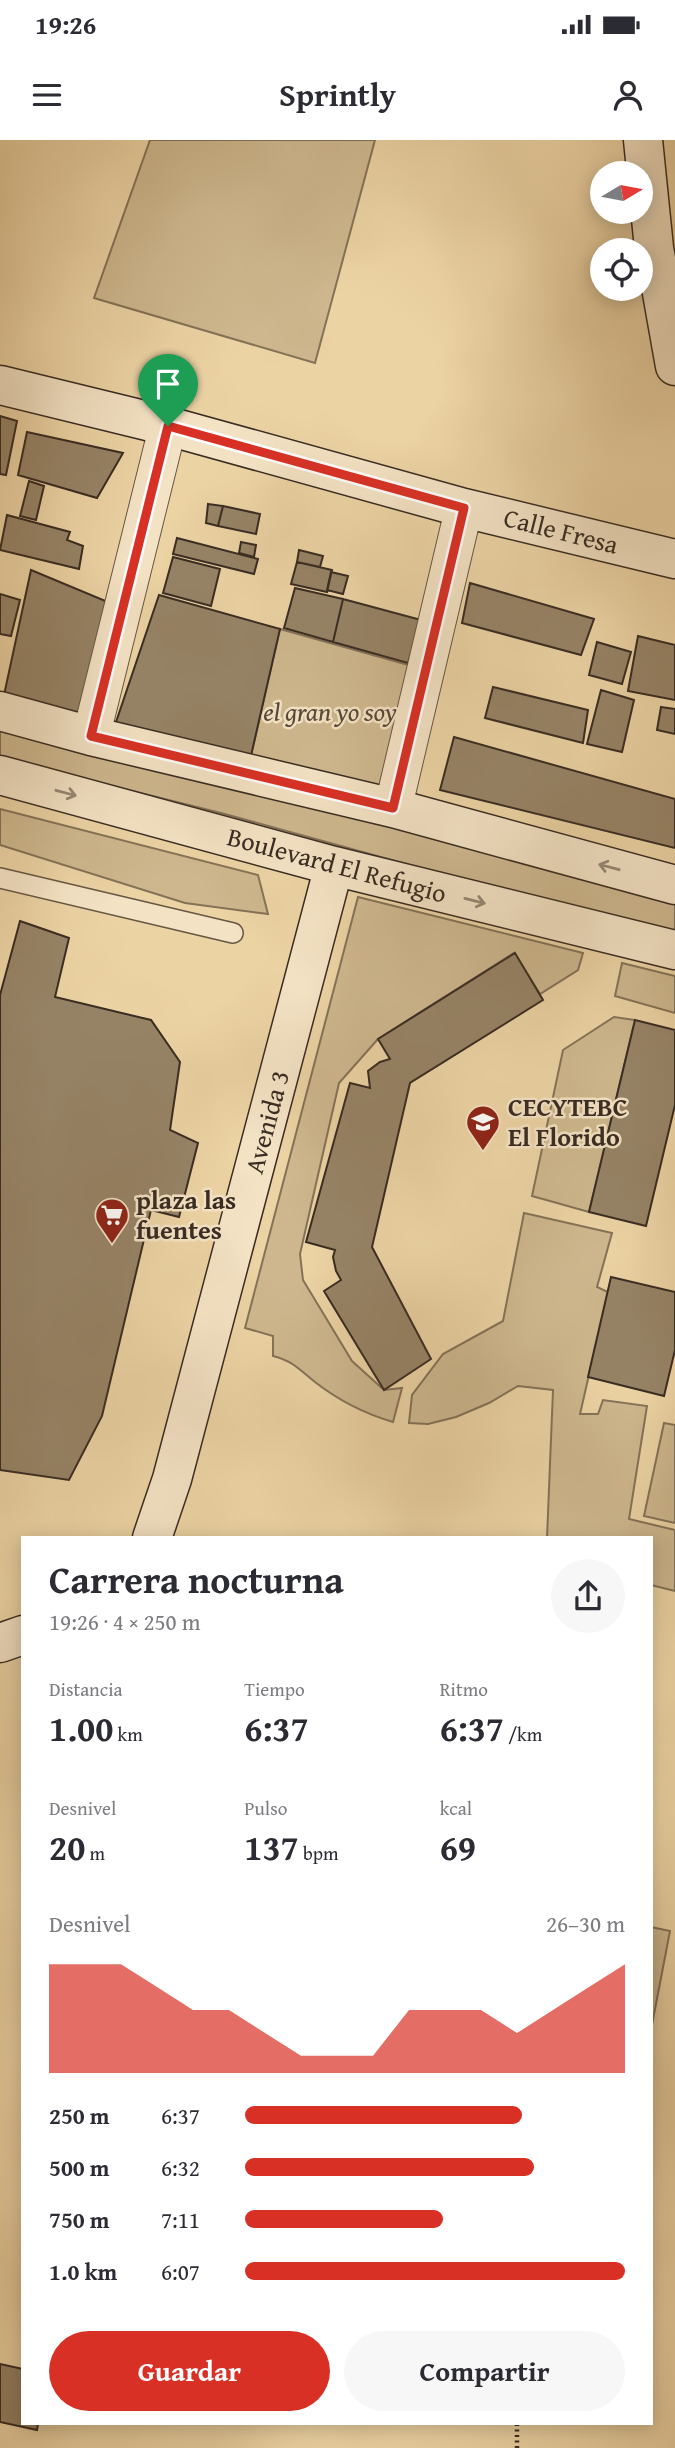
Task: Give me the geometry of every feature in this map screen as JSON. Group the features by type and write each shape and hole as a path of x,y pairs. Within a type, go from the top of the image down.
{"street":[{"path":"643,140 654,248 675,366"},
{"name":"Calle Fresa","path":"0,385 168,426 464,508 675,559"},
{"path":"0,733 51,746 80,733 168,426"},
{"path":"393,808 464,508"},
{"path":"0,711 80,733 393,808 675,885"},
{"name":"Boulevard El Refugio","path":"0,775 334,866 675,950"},
{"name":"Avenida 3","path":"153,1536 176,1465 334,866"},
{"path":"0,1643 21,1636"}],"lane":[{"path":"0,878 233,933"}],"path":[{"path":"516,2425 517,2448"}],"green space":[{"path":"150,140 375,140 315,363 94,298"},
{"name":"el gran yo soy","path":"280,629 412,666 378,794 250,760"},
{"path":"0,726 675,892 675,938 221,813 0,758"},
{"path":"0,809 258,875 268,914 185,903 0,845"},
{"path":"358,897 583,953 578,970 540,994 514,953 378,1039 339,1083 300,1254 303,1280 352,1361 384,1390 402,1388 393,1422 363,1411 333,1395 291,1363 273,1356 273,1336 245,1328"},
{"path":"622,963 675,976 675,1013 615,996"},
{"path":"614,1017 635,1020 589,1212 532,1196 563,1050"},
{"path":"524,1213 612,1233 597,1287 608,1292 580,1414 598,1414 603,1400 647,1406 629,1519 675,1530 675,1591 653,1586 653,1536 547,1536 553,1390 518,1386 489,1403 456,1417 428,1424 409,1423 412,1395 443,1354 503,1321"},
{"path":"664,1423 675,1425 675,1523 644,1516"},
{"path":"653,1927 670,1931 653,2020"}],"building":[{"path":"0,416 17,421 6,475 0,474"},
{"path":"27,432 123,453 97,498 18,475"},
{"path":"29,481 44,486 36,520 20,516"},
{"path":"208,504 223,506 218,526 206,523"},
{"path":"223,506 260,514 256,534 218,526"},
{"path":"7,515 70,532 67,540 83,546 79,569 0,550"},
{"path":"177,538 258,559 254,574 173,554"},
{"path":"241,542 256,545 254,557 239,553"},
{"path":"299,550 323,556 320,567 297,562"},
{"path":"173,557 220,569 211,606 163,593"},
{"path":"297,562 332,570 327,592 291,584"},
{"path":"31,570 120,607 93,720 4,695"},
{"path":"331,572 348,576 343,594 327,590"},
{"path":"470,583 594,619 581,655 462,623"},
{"path":"295,588 343,599 333,642 284,628"},
{"path":"0,594 20,600 11,636 0,634"},
{"name":"el gran yo soy","path":"159,595 280,629 250,760 115,725"},
{"path":"343,599 421,620 408,663 333,642"},
{"path":"638,636 675,645 675,700 628,691"},
{"path":"597,642 631,652 622,684 589,675"},
{"path":"493,687 588,710 583,743 485,718"},
{"path":"601,690 634,700 622,752 587,744"},
{"path":"661,707 675,709 675,734 657,730"},
{"path":"454,737 675,799 675,848 440,790"},
{"path":"20,921 69,938 55,997 151,1020 180,1062 170,1130 198,1143 179,1217 151,1210 102,1416 69,1480 0,1470 0,995"},
{"path":"515,953 543,1000 410,1083 372,1247 431,1359 384,1390 324,1291 341,1280 333,1257 335,1250 306,1242 350,1083 370,1088 368,1071 380,1062 390,1059 378,1039"},
{"path":"635,1020 675,1030 675,1105 646,1226 589,1212"},
{"path":"611,1277 675,1292 675,1350 664,1396 588,1377"},
{"path":"0,2364 21,2369 21,2425 38,2425 37,2430 0,2422"}],"place":[{"name":"CECYTEBC El Florido","path":"483,1152"},
{"name":"plaza las fuentes","path":"112,1245"}],"route":[{"path":"168,426 464,508 393,808 91,736 168,426"}]}
